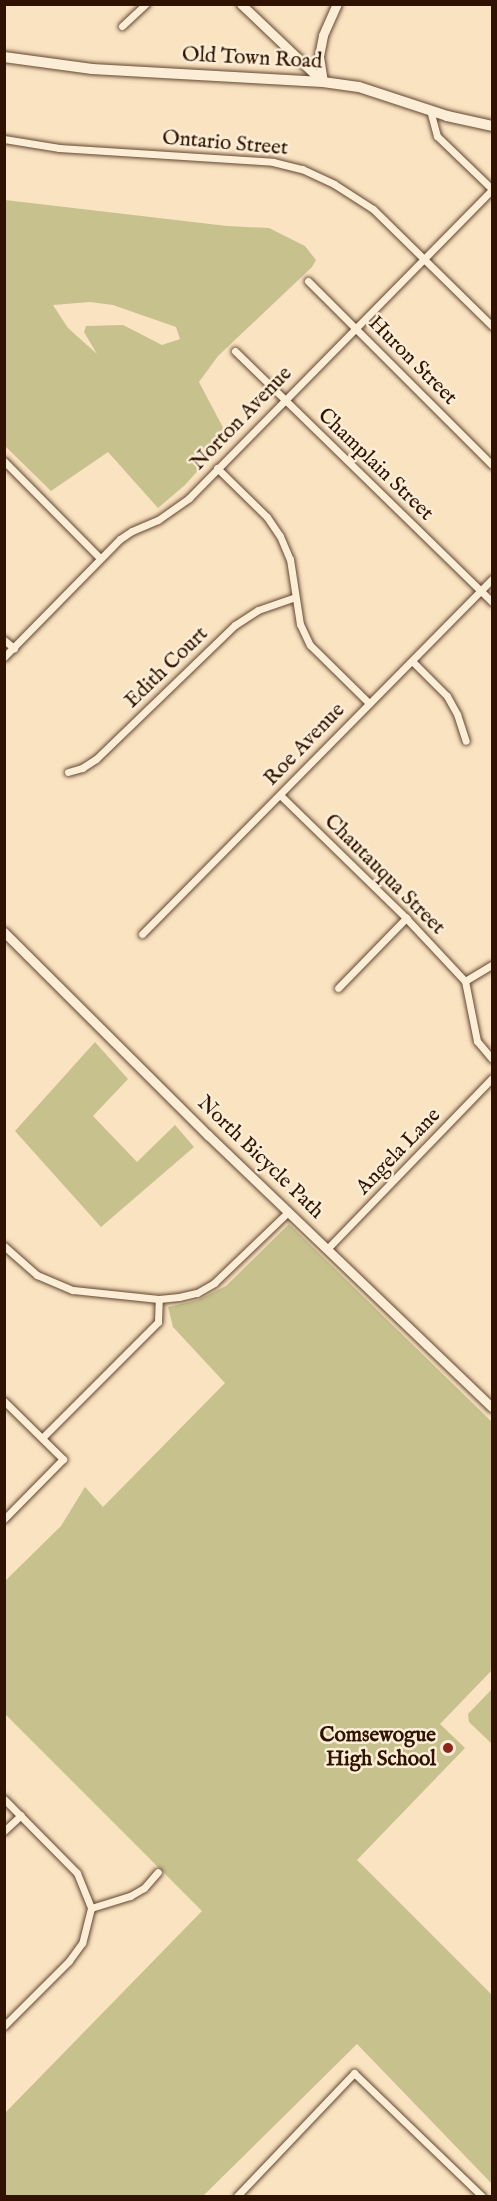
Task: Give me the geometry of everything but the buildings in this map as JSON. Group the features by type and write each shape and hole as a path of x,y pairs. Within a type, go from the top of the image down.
{"main road":[{"name":"Old Town Road","path":"4,57 92,69 323,82 359,87 467,122 492,126"}],"street":[{"path":"122,26 146,4"},
{"path":"241,4 323,82"},
{"path":"323,82 319,56 323,35 337,4"},
{"path":"430,110 437,136 492,189"},
{"name":"Ontario Street","path":"4,139 59,148 273,162 302,169 334,184 373,209 492,326"},
{"name":"Norton Avenue","path":"4,657 100,558 132,531 172,512 492,189"},
{"name":"Huron Street","path":"308,281 492,465"},
{"name":"Champlain Street","path":"235,351 492,602"},
{"path":"4,461 100,558"},
{"path":"217,468 267,518 280,536 290,559 300,624 310,645 369,703"},
{"name":"Roe Avenue","path":"142,934 492,579"},
{"name":"Edith Court","path":"68,772 82,768 96,759 236,625 258,610 295,597"},
{"path":"4,640 14,648"},
{"path":"412,661 447,696 457,714 466,741"},
{"name":"Chautauqua Street","path":"279,795 406,918 465,981"},
{"path":"338,988 406,918"},
{"name":"North Bicycle Path","path":"4,932 288,1212 492,1407"},
{"path":"492,965 465,981 477,1041 492,1059"},
{"name":"Angela Lane","path":"328,1248 492,1078"},
{"path":"4,1246 37,1275 73,1290 159,1299 197,1293 214,1283 288,1212"},
{"path":"42,1438 158,1322 159,1299"},
{"path":"4,1401 63,1459 4,1519"},
{"path":"4,1799 77,1873 91,1908 82,1943 69,1961 4,2026"},
{"path":"4,1831 21,1815"},
{"path":"91,1908 130,1896 144,1888 158,1872"},
{"path":"237,2196 354,2073 482,2196"}],"shaded area":[{"path":"5,200 227,226 269,228 305,246 316,260 312,267 218,356 199,382 228,437 185,485 158,508 108,452 51,491 5,446","holes":["90,302 113,305 176,327 180,339 162,345 123,325 86,326 84,332 97,354 68,328 53,305"]},
{"path":"95,1042 128,1079 93,1116 137,1162 175,1125 194,1147 101,1227 15,1131"},
{"path":"289,1224 492,1422 492,1670 440,1724 465,1748 357,1860 492,1995 492,2184 357,2044 203,2196 5,2196 5,2113 202,1911 5,1714 5,1581 61,1526 85,1487 103,1507 225,1383 173,1327 168,1307 198,1300 226,1286"},
{"path":"492,1689 492,1744 469,1722 468,1714"}],"place":[{"name":"Comsewogue High School","path":"448,1748"}]}
